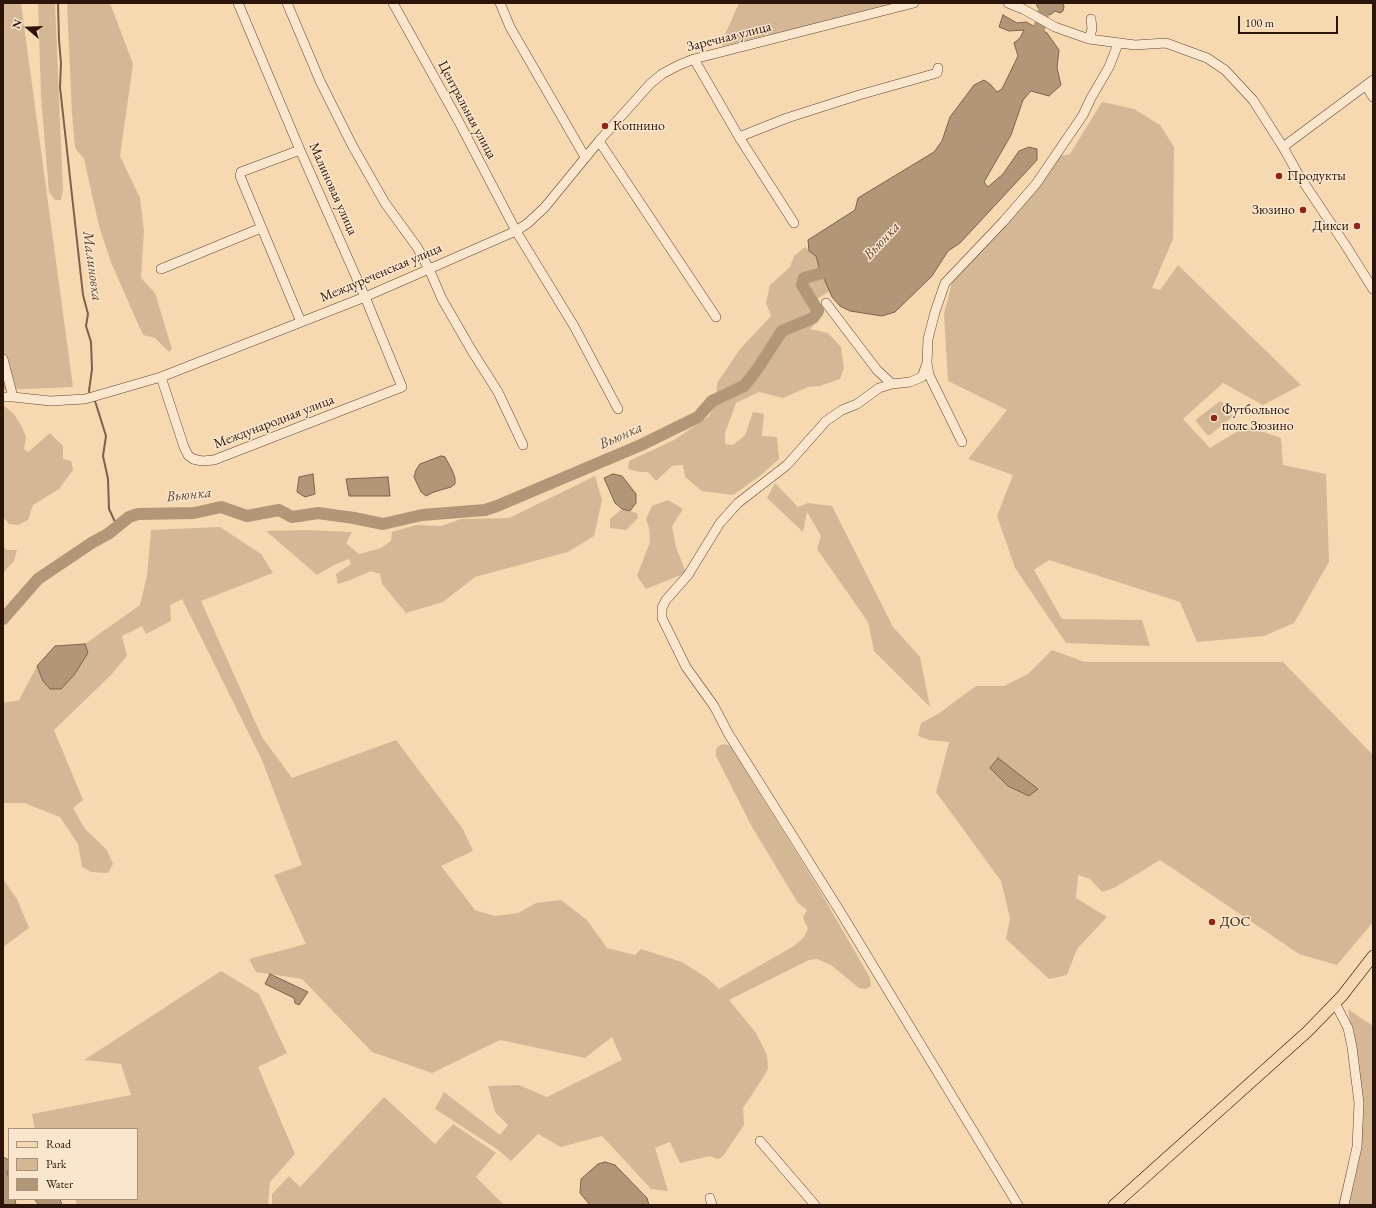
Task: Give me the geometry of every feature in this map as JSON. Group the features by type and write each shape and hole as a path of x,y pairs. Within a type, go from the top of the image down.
{"main road":[{"path":"1114,1205 1307,1032 1335,1003 1373,956"}],"street":[{"name":"Малиновая улица","path":"238,3 300,150 365,297 402,387"},
{"path":"287,3 320,81 352,145 385,202 417,248 429,269 442,299 498,392 523,445"},
{"name":"Центральная улица","path":"393,3 459,122 516,231 574,326 618,409"},
{"path":"500,3 510,27 585,157"},
{"name":"Заречная улица","path":"585,157 650,84 662,74 679,65 694,59 914,3"},
{"path":"1008,3 1023,9 1055,27 1089,39 1118,44 1135,45 1166,43 1207,58 1225,70 1253,100 1283,147 1298,174 1373,289"},
{"path":"1089,39 1092,29 1091,20"},
{"path":"962,442 929,375 927,363 928,339 945,283 1003,222 1036,184 1083,115 1109,67 1118,44"},
{"path":"694,59 739,137 794,223"},
{"path":"739,137 787,118 859,95 937,73 938,68"},
{"path":"1283,147 1369,83 1373,97"},
{"path":"599,140 716,317"},
{"path":"300,150 241,172 240,176 301,322"},
{"name":"Междуреченская улица","path":"3,397 50,401 85,399 161,377 365,297 516,231 528,223 545,207 585,157"},
{"path":"161,269 261,228"},
{"path":"826,303 877,370 892,384"},
{"path":"3,359 13,397"},
{"path":"927,363 922,376 910,382 892,384 879,388 857,404 842,410 826,421 787,465 738,503 720,523 688,575 666,600 662,608 662,618 686,667 714,706 728,733 841,913 1018,1205"},
{"name":"Международная улица","path":"161,377 184,447 188,455 193,460 202,462 214,460 402,387"},
{"path":"1335,1003 1348,1028 1352,1047 1359,1103 1357,1147 1344,1205"},
{"path":"760,1141 815,1205"}],"green space":[{"path":"3,3 21,3 73,387 3,390"},
{"path":"38,3 55,3 63,190 61,200 55,200 49,192 41,97"},
{"path":"67,3 110,3 133,64 120,156 140,198 144,231 141,278 155,293 172,349 169,352 155,338 143,335 112,265 99,226 84,159 75,148"},
{"path":"739,3 903,3 722,46 721,43"},
{"path":"1102,102 1134,109 1160,125 1174,147 1173,239 1152,288 1160,290 1178,265 1301,385 1263,405 1223,383 1183,419 1210,448 1246,426 1281,438 1283,465 1326,474 1329,562 1294,623 1264,636 1197,642 1180,602 1049,560 1034,570 1062,619 1142,620 1150,646 1066,643 1015,568 997,516 1013,475 968,459 1007,410 948,381 944,314 954,274 1055,157 1070,154"},
{"path":"805,247 816,256 819,267 830,291 817,299 823,315 810,329 828,333 841,347 844,368 840,379 820,386 808,387 783,398 759,392 736,403 725,433 725,444 733,445 745,435 753,412 764,414 762,436 777,437 779,459 760,476 733,495 702,491 685,477 683,465 672,466 656,481 648,472 628,469 629,461 674,440 708,417 716,404 717,383 740,349 771,316 766,303 770,285 790,267 794,256"},
{"name":"Футбольное поле Зюзино","path":"1220,401 1233,416 1210,435 1207,435 1195,420"},
{"path":"3,405 14,414 22,427 26,437 24,449 28,452 50,433 63,446 63,459 71,461 73,470 59,489 33,505 28,520 18,525 9,524 3,517"},
{"path":"595,476 602,500 594,536 568,552 475,577 443,602 406,613 382,584 380,574 371,571 338,584 336,574 351,564 349,559 334,565 317,575 266,531 305,530 352,532 346,543 359,554 381,548 391,541 392,532 416,525 441,526 461,519 509,518"},
{"path":"775,483 798,507 808,503 832,506 893,627 920,657 930,707 874,651 868,622 817,549 821,536 807,512 803,532 767,498"},
{"path":"668,500 683,509 672,526 676,547 686,573 646,589 637,576 650,542 649,528 646,519 652,506"},
{"path":"622,509 637,513 638,518 626,530 610,528 610,519"},
{"path":"220,527 261,554 273,573 201,601 262,737 292,778 396,740 463,829 473,851 441,866 475,910 495,916 518,913 536,903 561,900 587,920 607,948 635,955 641,949 682,962 707,978 719,989 794,946 804,937 808,929 803,918 807,910 798,903 752,827 716,756 716,749 720,745 725,744 730,746 820,891 870,978 871,986 866,989 859,988 831,965 817,959 809,960 729,1000 756,1033 767,1055 768,1069 743,1108 744,1125 723,1156 718,1159 710,1156 680,1163 670,1142 655,1148 668,1191 651,1189 602,1136 561,1147 538,1134 511,1161 497,1149 435,1109 444,1092 500,1135 508,1125 495,1112 488,1086 519,1085 547,1097 622,1060 612,1037 585,1058 500,1040 432,1073 372,1052 302,979 256,972 249,959 306,944 274,875 302,865 262,760 182,599 170,605 171,621 146,634 142,626 122,636 127,656 111,675 54,730 83,800 73,808 85,829 107,850 113,864 108,873 91,872 82,867 78,844 60,817 24,803 3,803 3,703 19,700 37,666 43,681 88,653 85,644 140,605 147,576 151,530"},
{"path":"3,546 7,550 17,550 14,561 3,573"},
{"path":"1052,650 1085,662 1283,662 1373,755 1373,922 1337,965 1299,954 1160,860 1114,888 1102,892 1090,879 1078,875 1076,898 1107,917 1077,949 1067,975 1049,979 1006,939 1010,918 1001,881 936,792 949,742 929,740 918,736 921,723 938,714 976,686 1004,686 1028,674"},
{"path":"3,879 17,899 29,928 3,947"},
{"path":"221,971 259,994 287,1053 258,1067 295,1154 270,1182 268,1205 77,1205 75,1200 138,1200 138,1128 35,1128 32,1114 131,1095 121,1064 84,1060"},
{"path":"1348,1009 1373,1026 1373,1205 1338,1205 1363,1104"},
{"path":"384,1097 435,1144 453,1124 496,1153 476,1177 504,1205 272,1205 272,1194 289,1176 300,1187"}],"water":[{"path":"1036,3 1063,3 1064,7 1063,11 1060,13 1055,11 1050,15 1038,8"},
{"path":"1003,15 1017,23 1026,22 1047,33 1059,50 1057,68 1061,85 1049,96 1031,91 1023,100 1011,135 984,182 988,187 1003,174 1019,151 1029,147 1037,149 1037,160 960,243 948,251 932,276 895,312 882,316 850,311 840,306 832,297 819,267 816,256 809,251 808,240 855,210 858,198 934,152 942,141 950,117 974,85 984,80 997,92 1002,89 1018,56 1014,43 1020,38 1024,30 1009,31 999,27"},
{"path":"441,456 445,457 452,470 455,478 455,484 451,487 426,496 421,492 414,477 416,470 420,464"},
{"path":"313,474 315,494 305,497 297,492 299,477"},
{"path":"613,474 622,476 636,494 636,503 630,511 622,509 615,503 604,478"},
{"path":"388,477 390,496 349,496 346,479"},
{"path":"85,644 88,653 74,675 61,689 50,689 43,681 37,666 55,646"},
{"path":"998,758 1038,789 1029,796 1008,786 990,768"},
{"path":"270,974 308,992 299,1005 295,1003 294,998 265,984"},
{"path":"3,1157 8,1160 8,1200 15,1200 16,1205 3,1205"},
{"path":"605,1162 615,1165 647,1198 649,1205 590,1205 580,1193 581,1179 598,1164"},
{"path":"35,1200 60,1200 62,1205 39,1205"}],"waterway":[{"name":"Малиновка","path":"58,3 61,63 60,87 83,295 88,314 86,326 91,342 92,369 89,391 90,394"},
{"name":"Вьюнка","path":"1035,44 1046,3"},
{"name":"Вьюнка","path":"3,619 38,579 93,542 108,534 129,517 138,514 194,513 221,507 247,516 279,510 292,517 318,513 383,524 422,515 485,510 497,506 641,445 698,417 712,401 744,386 756,371 782,331 813,318 818,311 802,285 804,278 822,273 837,274"},
{"name":"Малиновка","path":"94,399 106,436 103,456 108,479 109,509 117,526"}],"place":[{"name":"Копнино","path":"605,126"},
{"name":"Продукты","path":"1279,176"},
{"name":"Зюзино","path":"1303,210"},
{"name":"Дикси","path":"1357,226"},
{"name":"Футбольное поле Зюзино","path":"1214,418"},
{"name":"ДОС","path":"1212,922"}]}
